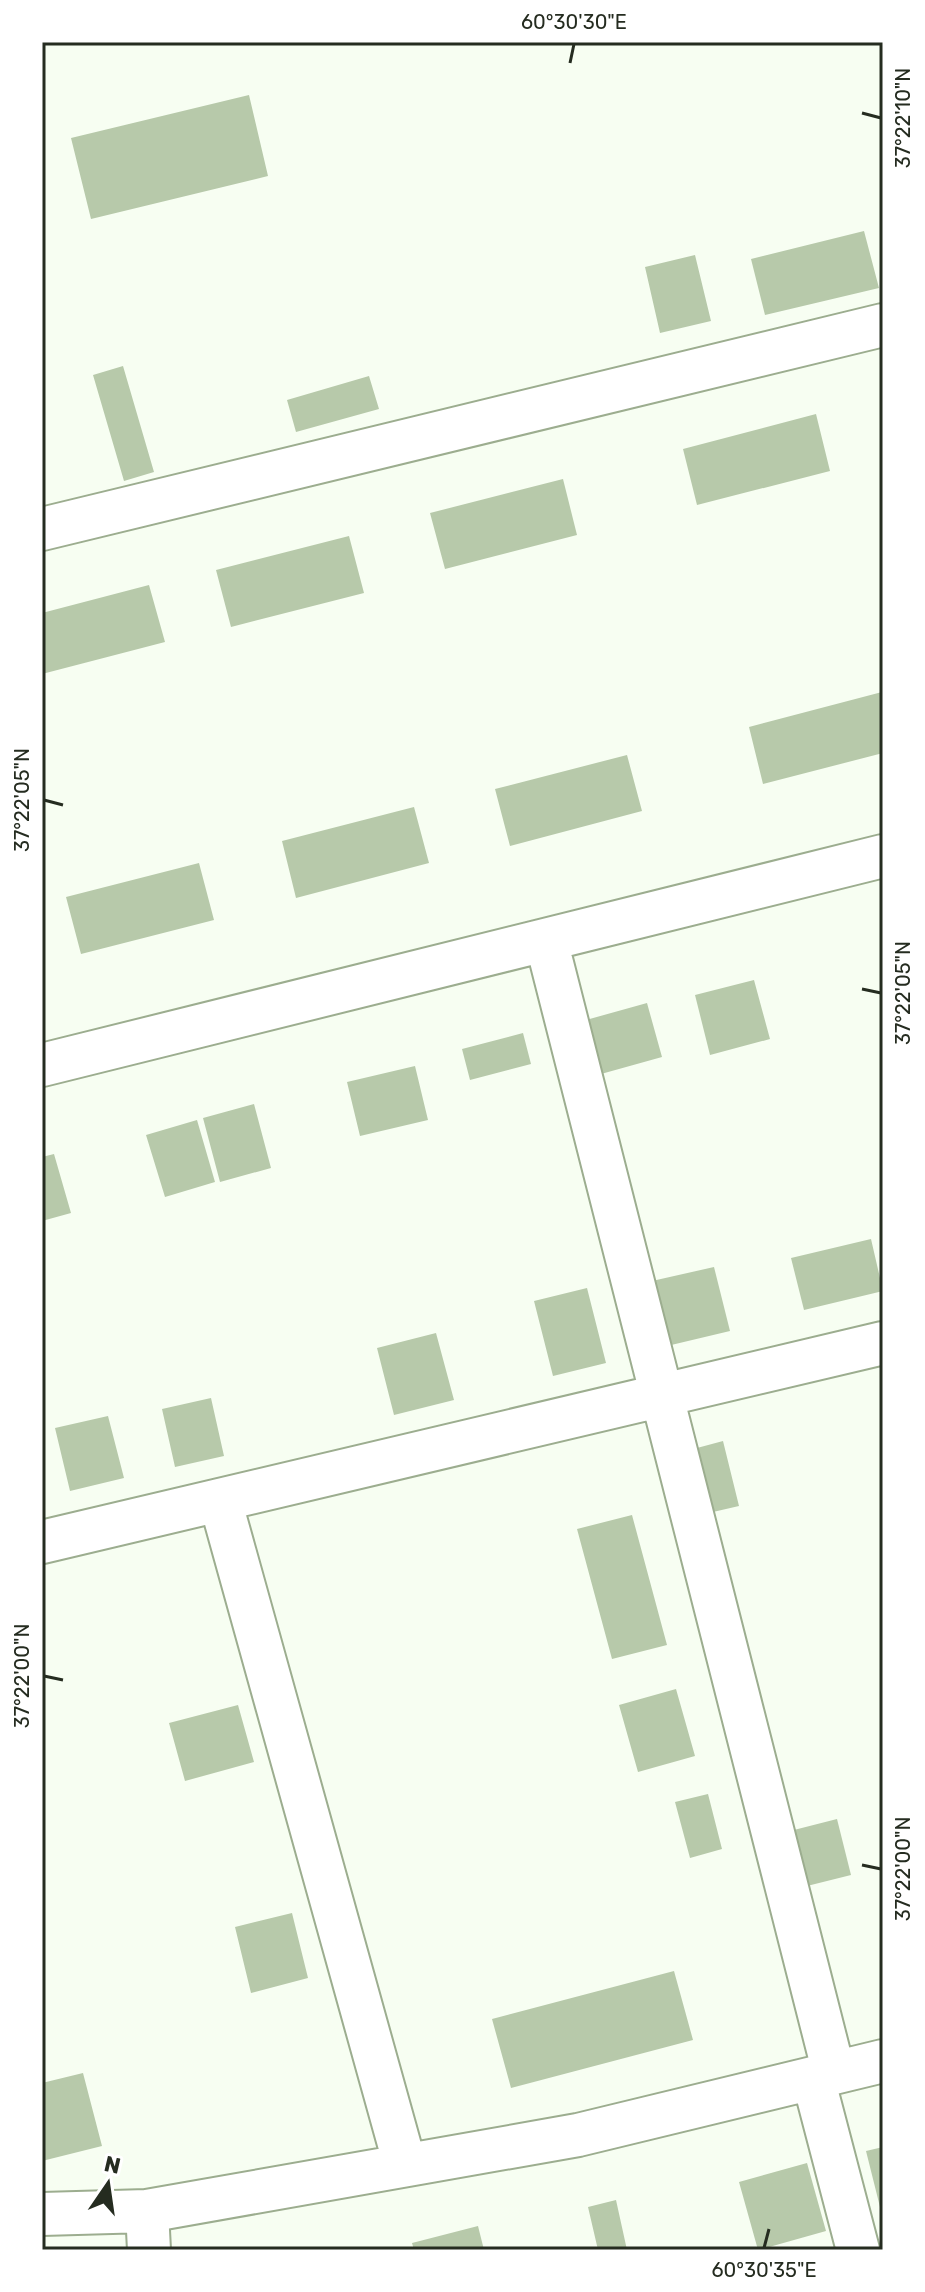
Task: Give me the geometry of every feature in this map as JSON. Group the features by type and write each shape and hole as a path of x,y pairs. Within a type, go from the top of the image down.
{"street":[{"path":"42,529 883,325"},
{"path":"42,1065 883,856"},
{"path":"546,940 662,1396 824,2076 858,2250"},
{"path":"42,1542 883,1343"},
{"path":"220,1500 405,2165"},
{"path":"42,2214 148,2230 405,2165 578,2135 883,2061"}],"building":[{"path":"249,95 268,176 91,219 71,138"},
{"path":"864,231 879,288 765,315 751,259"},
{"path":"695,255 711,321 660,333 645,267"},
{"path":"123,366 154,472 124,481 93,375"},
{"path":"369,376 379,409 296,432 287,400"},
{"path":"816,414 830,471 697,505 683,449"},
{"path":"563,479 577,535 445,569 430,513"},
{"path":"349,536 364,593 231,627 216,570"},
{"path":"149,585 165,642 42,674 42,613"},
{"path":"882,692 883,753 763,784 749,727"},
{"path":"627,755 642,811 510,846 495,789"},
{"path":"414,807 429,863 296,898 282,841"},
{"path":"199,863 214,920 81,954 66,897"},
{"path":"754,980 770,1039 710,1055 695,995"},
{"path":"647,1003 662,1057 601,1074 586,1020"},
{"path":"523,1033 531,1064 470,1080 462,1049"},
{"path":"415,1066 428,1120 360,1136 347,1082"},
{"path":"254,1104 271,1168 220,1182 203,1118"},
{"path":"197,1120 215,1182 165,1197 146,1135"},
{"path":"54,1154 71,1213 42,1221 42,1157"},
{"path":"871,1239 883,1291 804,1310 791,1258"},
{"path":"714,1267 730,1331 667,1346 652,1281"},
{"path":"587,1288 606,1363 553,1376 534,1301"},
{"path":"436,1333 454,1400 394,1415 377,1348"},
{"path":"211,1398 224,1456 175,1467 162,1409"},
{"path":"108,1416 124,1478 70,1491 55,1428"},
{"path":"723,1441 739,1506 713,1512 697,1448"},
{"path":"632,1515 667,1645 612,1659 577,1529"},
{"path":"676,1689 695,1756 638,1772 619,1705"},
{"path":"238,1705 254,1762 185,1781 169,1723"},
{"path":"708,1794 722,1849 690,1858 675,1802"},
{"path":"837,1819 851,1875 803,1887 790,1831"},
{"path":"292,1913 308,1978 251,1993 235,1927"},
{"path":"674,1971 693,2040 511,2088 492,2019"},
{"path":"83,2073 102,2146 42,2161 42,2083"},
{"path":"883,2147 883,2206 880,2207 866,2151"},
{"path":"807,2163 826,2231 758,2250 739,2182"},
{"path":"616,2200 627,2250 598,2250 588,2207"},
{"path":"478,2226 484,2250 414,2250 412,2243"}]}
